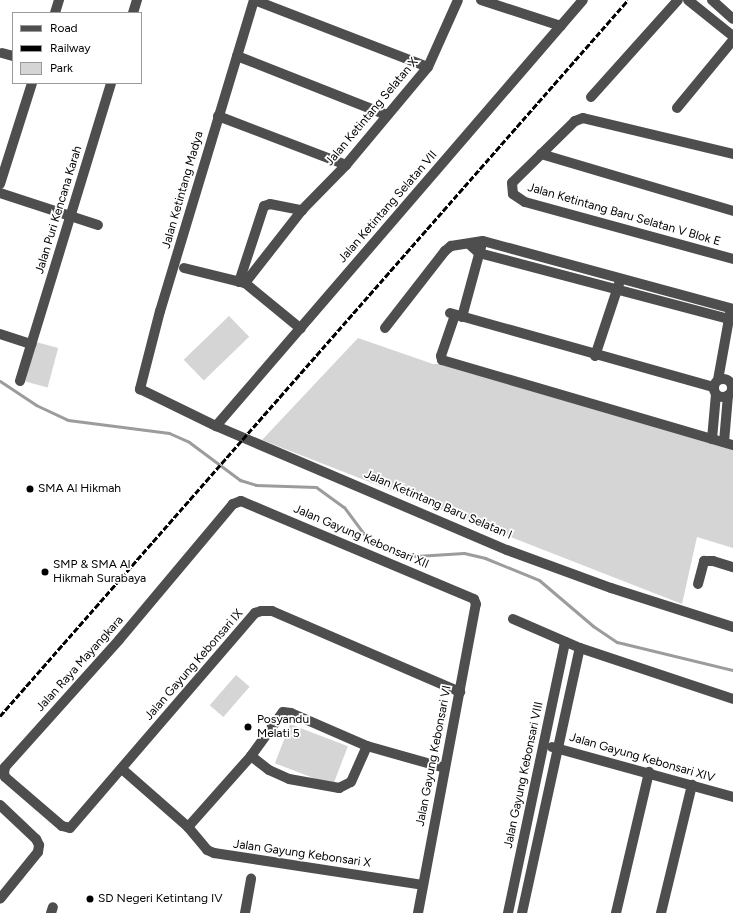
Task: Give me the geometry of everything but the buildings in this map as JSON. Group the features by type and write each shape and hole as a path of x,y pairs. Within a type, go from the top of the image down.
{"street":[{"path":"55,12 59,0"},
{"path":"133,12 137,0"},
{"path":"254,0 428,67"},
{"name":"Jalan Ketintang Madya","path":"140,389 160,311 254,0"},
{"name":"Jalan Ketintang Selatan X","path":"242,283 302,210 346,164 428,67 458,0"},
{"path":"481,0 561,26"},
{"name":"Jalan Ketintang Selatan VII","path":"216,426 583,0"},
{"path":"591,97 678,0"},
{"path":"688,0 733,36"},
{"path":"712,0 733,19"},
{"path":"677,108 733,40"},
{"path":"2,53 12,56"},
{"path":"237,56 387,115"},
{"path":"0,184 32,84"},
{"name":"Jalan Puri Kencana Karah","path":"20,381 111,84"},
{"path":"218,116 346,164"},
{"path":"733,154 583,118 575,121 541,154 733,211"},
{"name":"Jalan Ketintang Baru Selatan V Blok E","path":"541,154 512,183 513,194 518,198 733,259"},
{"path":"0,193 98,226"},
{"path":"242,283 264,206 270,204 302,210"},
{"path":"455,315 595,356 716,387 728,380 731,387 728,443 442,360 441,356 455,315 483,241"},
{"path":"385,328 445,250 451,246 483,241 733,308 716,387 712,438"},
{"path":"469,244 479,253 731,319"},
{"path":"184,268 242,283 301,329"},
{"path":"595,356 620,278"},
{"path":"0,334 31,344"},
{"path":"716,387 721,397 731,387"},
{"name":"Jalan Ketintang Baru Selatan I","path":"140,389 216,426 557,569 733,627"},
{"name":"Jalan Gayung Kebonsari XII","path":"233,504 241,501 474,599 476,604"},
{"name":"Jalan Raya Mayangkara","path":"70,828 62,826 5,778 5,767 119,640 233,504"},
{"path":"698,584 704,561 713,560 733,567"},
{"name":"Jalan Gayung Kebonsari VI","path":"418,913 476,604"},
{"name":"Jalan Gayung Kebonsari IX","path":"70,828 255,614 262,611 272,611 460,692"},
{"path":"513,619 580,648 733,699"},
{"name":"Jalan Gayung Kebonsari VIII","path":"508,913 565,642"},
{"path":"522,913 580,648"},
{"path":"188,827 251,756 284,712 367,746 445,768"},
{"name":"Jalan Gayung Kebonsari XIV","path":"544,745 649,772 692,785 732,794"},
{"path":"251,756 269,770 289,779 339,788 351,782 367,746"},
{"name":"Jalan Gayung Kebonsari X","path":"122,768 188,827 207,850 220,855 423,885"},
{"path":"616,913 649,772"},
{"path":"661,913 692,785"},
{"path":"0,805 36,839 39,845 38,852 0,899"},
{"path":"245,913 251,879"}],"green space":[{"path":"229,316 249,337 204,381 184,360"},
{"path":"358,338 433,364 443,364 733,449 733,548 697,537 682,604 262,440"},
{"path":"36,342 58,348 48,388 25,382"},
{"path":"236,675 250,687 223,717 210,705"},
{"path":"290,724 348,746 333,785 275,763"}],"waterway":[{"path":"0,381 36,405 68,420 169,433 189,442 240,480 256,485 316,487 344,507 370,542 416,556 464,553 485,558 539,580 593,626 617,642 733,670"}],"railway":[{"path":"0,716 628,0"}],"place":[{"name":"SMA Al Hikmah","path":"30,489"},
{"name":"SMP & SMA Al Hikmah Surabaya","path":"45,572"},
{"name":"Posyandu Melati 5","path":"248,727"},
{"name":"SD Negeri Ketintang IV","path":"90,899"}]}
